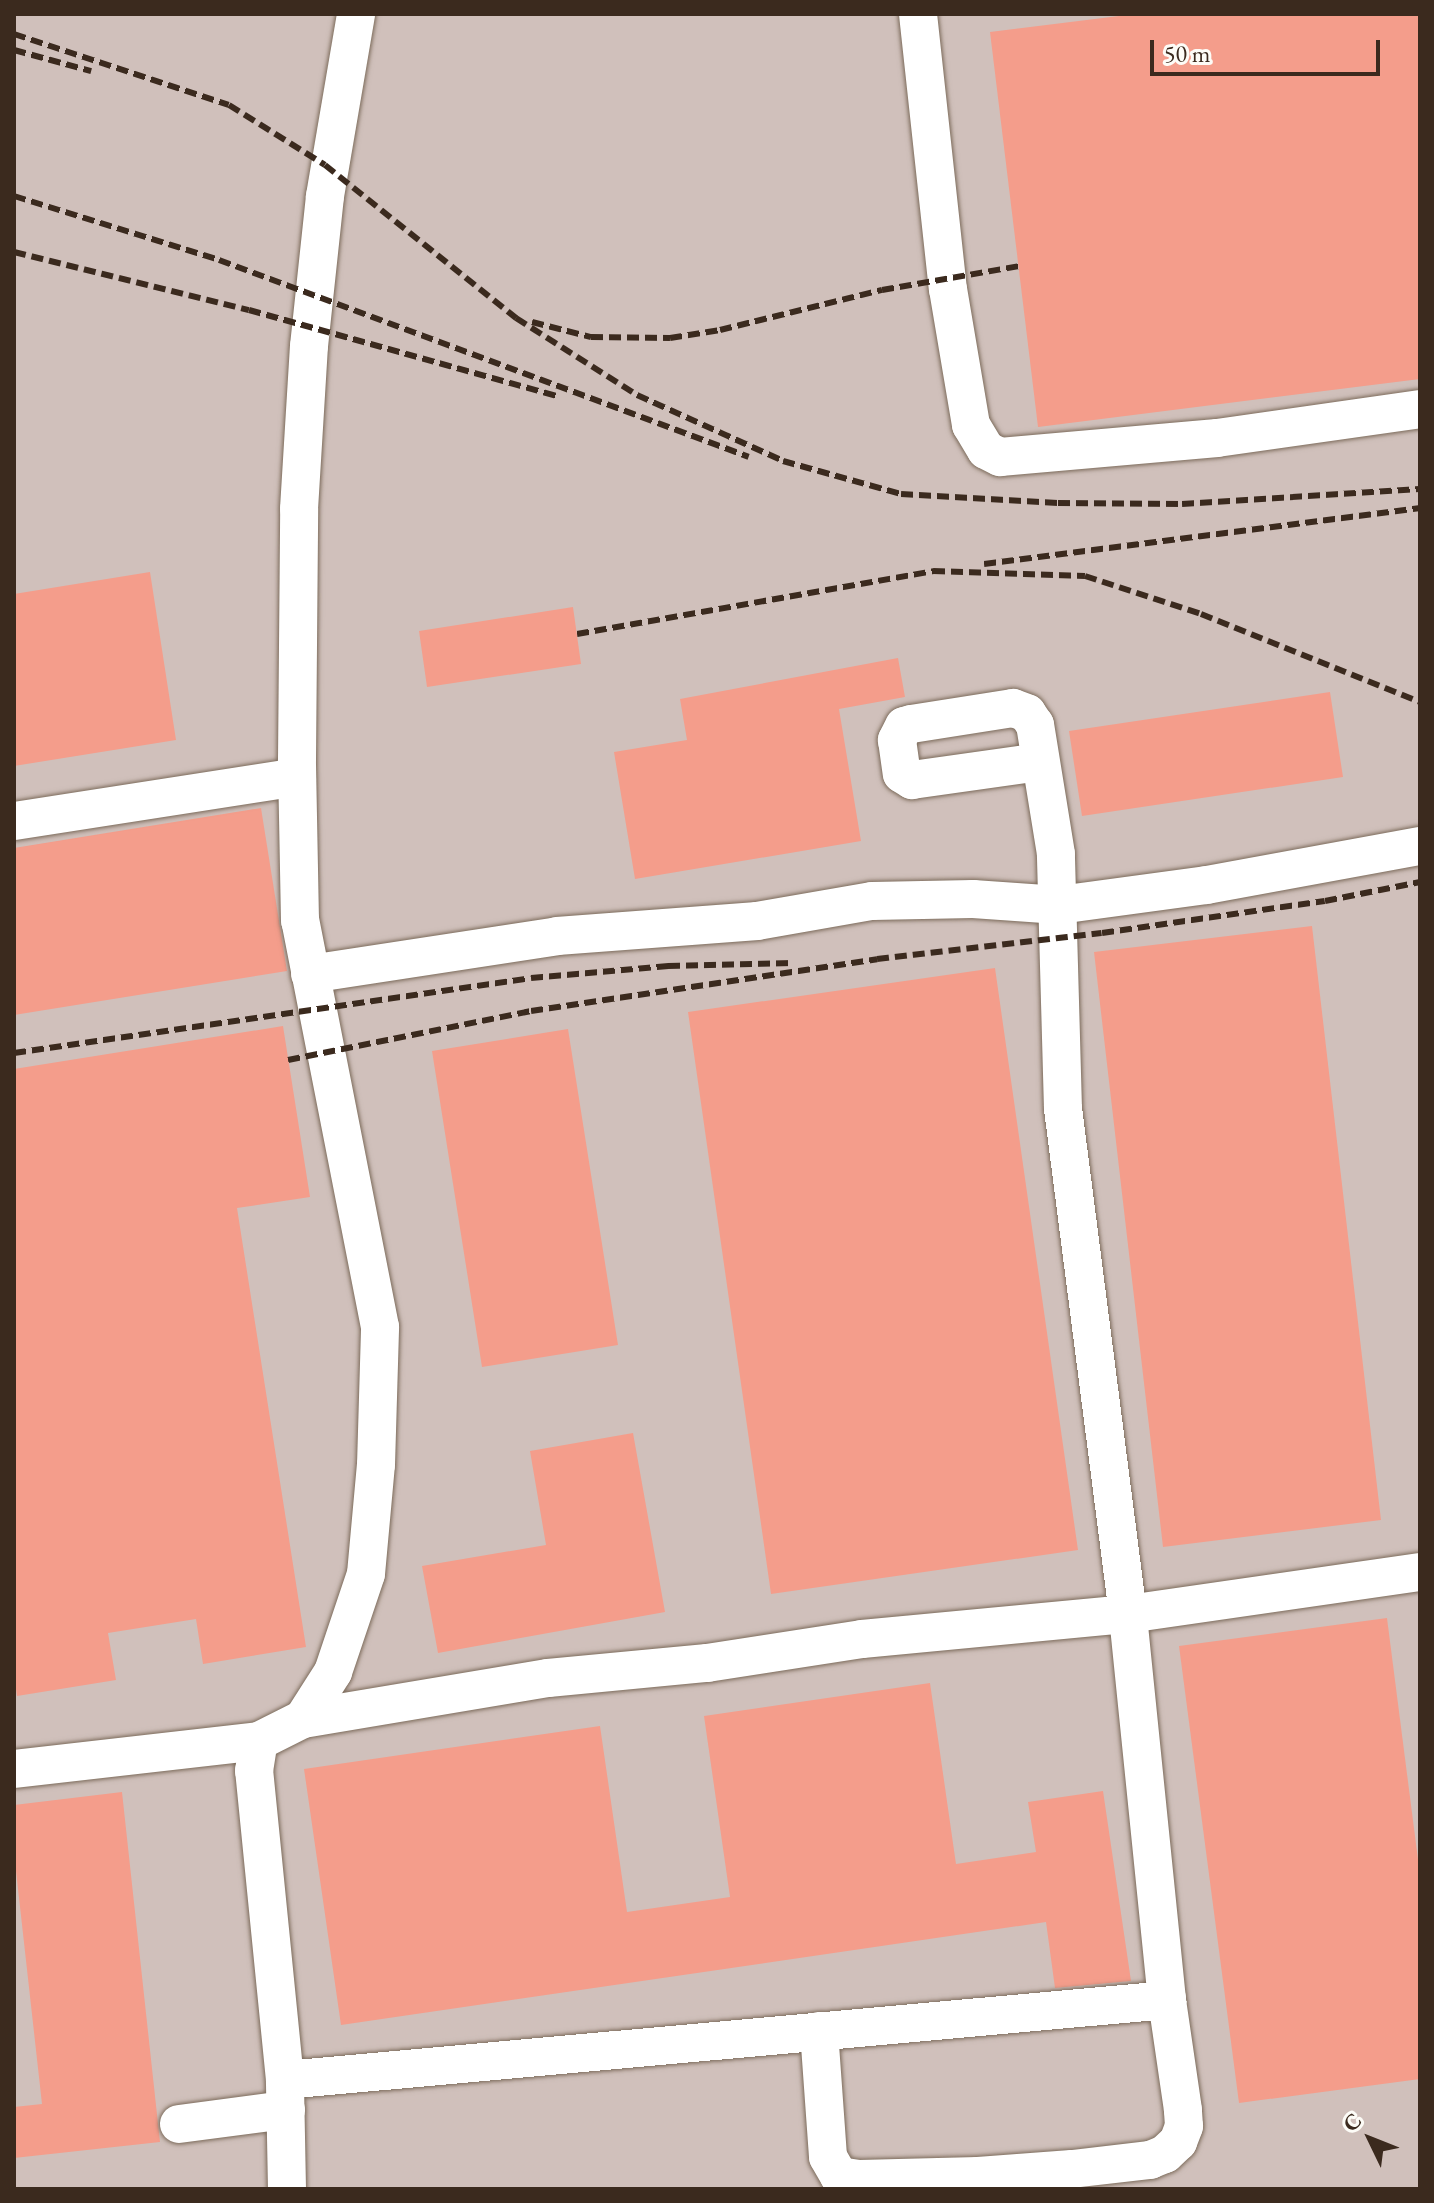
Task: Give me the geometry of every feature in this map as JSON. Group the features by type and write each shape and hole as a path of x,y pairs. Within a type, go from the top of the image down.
{"lane":[{"path":"303,1719 333,1672 366,1574 376,1465 380,1327 300,921 297,777 299,509 309,346 325,196 356,14"},
{"path":"918,14 948,289 971,425 986,450 1000,457 1217,438 1420,409"},
{"path":"819,2031 827,2145 831,2167 839,2176 859,2179 978,2176 1150,2160 1165,2154 1178,2142 1184,2126 1167,2000 1128,1614 1063,1109 1056,854 1040,762"},
{"path":"14,821 297,777"},
{"path":"310,974 557,936 757,921 872,901 973,899 1059,905 1207,885 1420,846"},
{"path":"14,1769 259,1741 303,1719 548,1678 707,1663 862,1639 1128,1614 1420,1572"},
{"path":"259,1741 254,1771 285,2095 287,2189"},
{"path":"179,2124 285,2095 819,2031 1167,2000"}],"shaded area":[{"path":"14,14 1420,14 1420,2189 14,2189"}],"building":[{"path":"1135,14 1420,14 1420,379 1038,427 990,32"},
{"path":"150,572 176,740 14,766 14,594"},
{"path":"573,607 581,664 427,687 419,631"},
{"path":"898,658 905,697 839,709 861,841 635,879 614,752 687,740 680,699"},
{"path":"1330,692 1343,777 1082,816 1069,731"},
{"path":"261,808 287,971 14,1015 14,848"},
{"path":"1312,926 1381,1520 1163,1547 1094,952"},
{"path":"995,968 1078,1550 771,1594 688,1012"},
{"path":"283,1026 310,1197 237,1208 306,1647 203,1664 196,1619 108,1633 116,1680 17,1696 14,1675 14,1069"},
{"path":"568,1029 618,1345 482,1367 432,1051"},
{"path":"633,1433 665,1612 438,1653 422,1566 546,1545 530,1451"},
{"path":"1387,1618 1420,1875 1420,2079 1239,2103 1179,1646"},
{"path":"930,1683 956,1864 1036,1852 1028,1802 1103,1791 1131,1981 1055,1988 1046,1922 341,2025 304,1769 600,1726 627,1912 730,1897 704,1716"},
{"path":"122,1792 160,2142 14,2158 14,2107 42,2104 14,1853 14,1805"}],"railway":[{"path":"14,34 229,105 325,165 516,318 637,395 783,461 901,494 1058,503 1182,504 1420,489"},
{"path":"14,50 91,71"},
{"path":"14,196 219,260 749,457"},
{"path":"14,252 249,310 556,396"},
{"path":"532,322 591,337 670,338 720,330 882,290 1019,266"},
{"path":"984,564 1420,508"},
{"path":"577,634 933,571 1085,576 1201,614 1420,702"},
{"path":"288,1060 531,1011 877,959 1102,933 1325,901 1420,882"},
{"path":"14,1053 531,978 668,966 793,963"}]}
